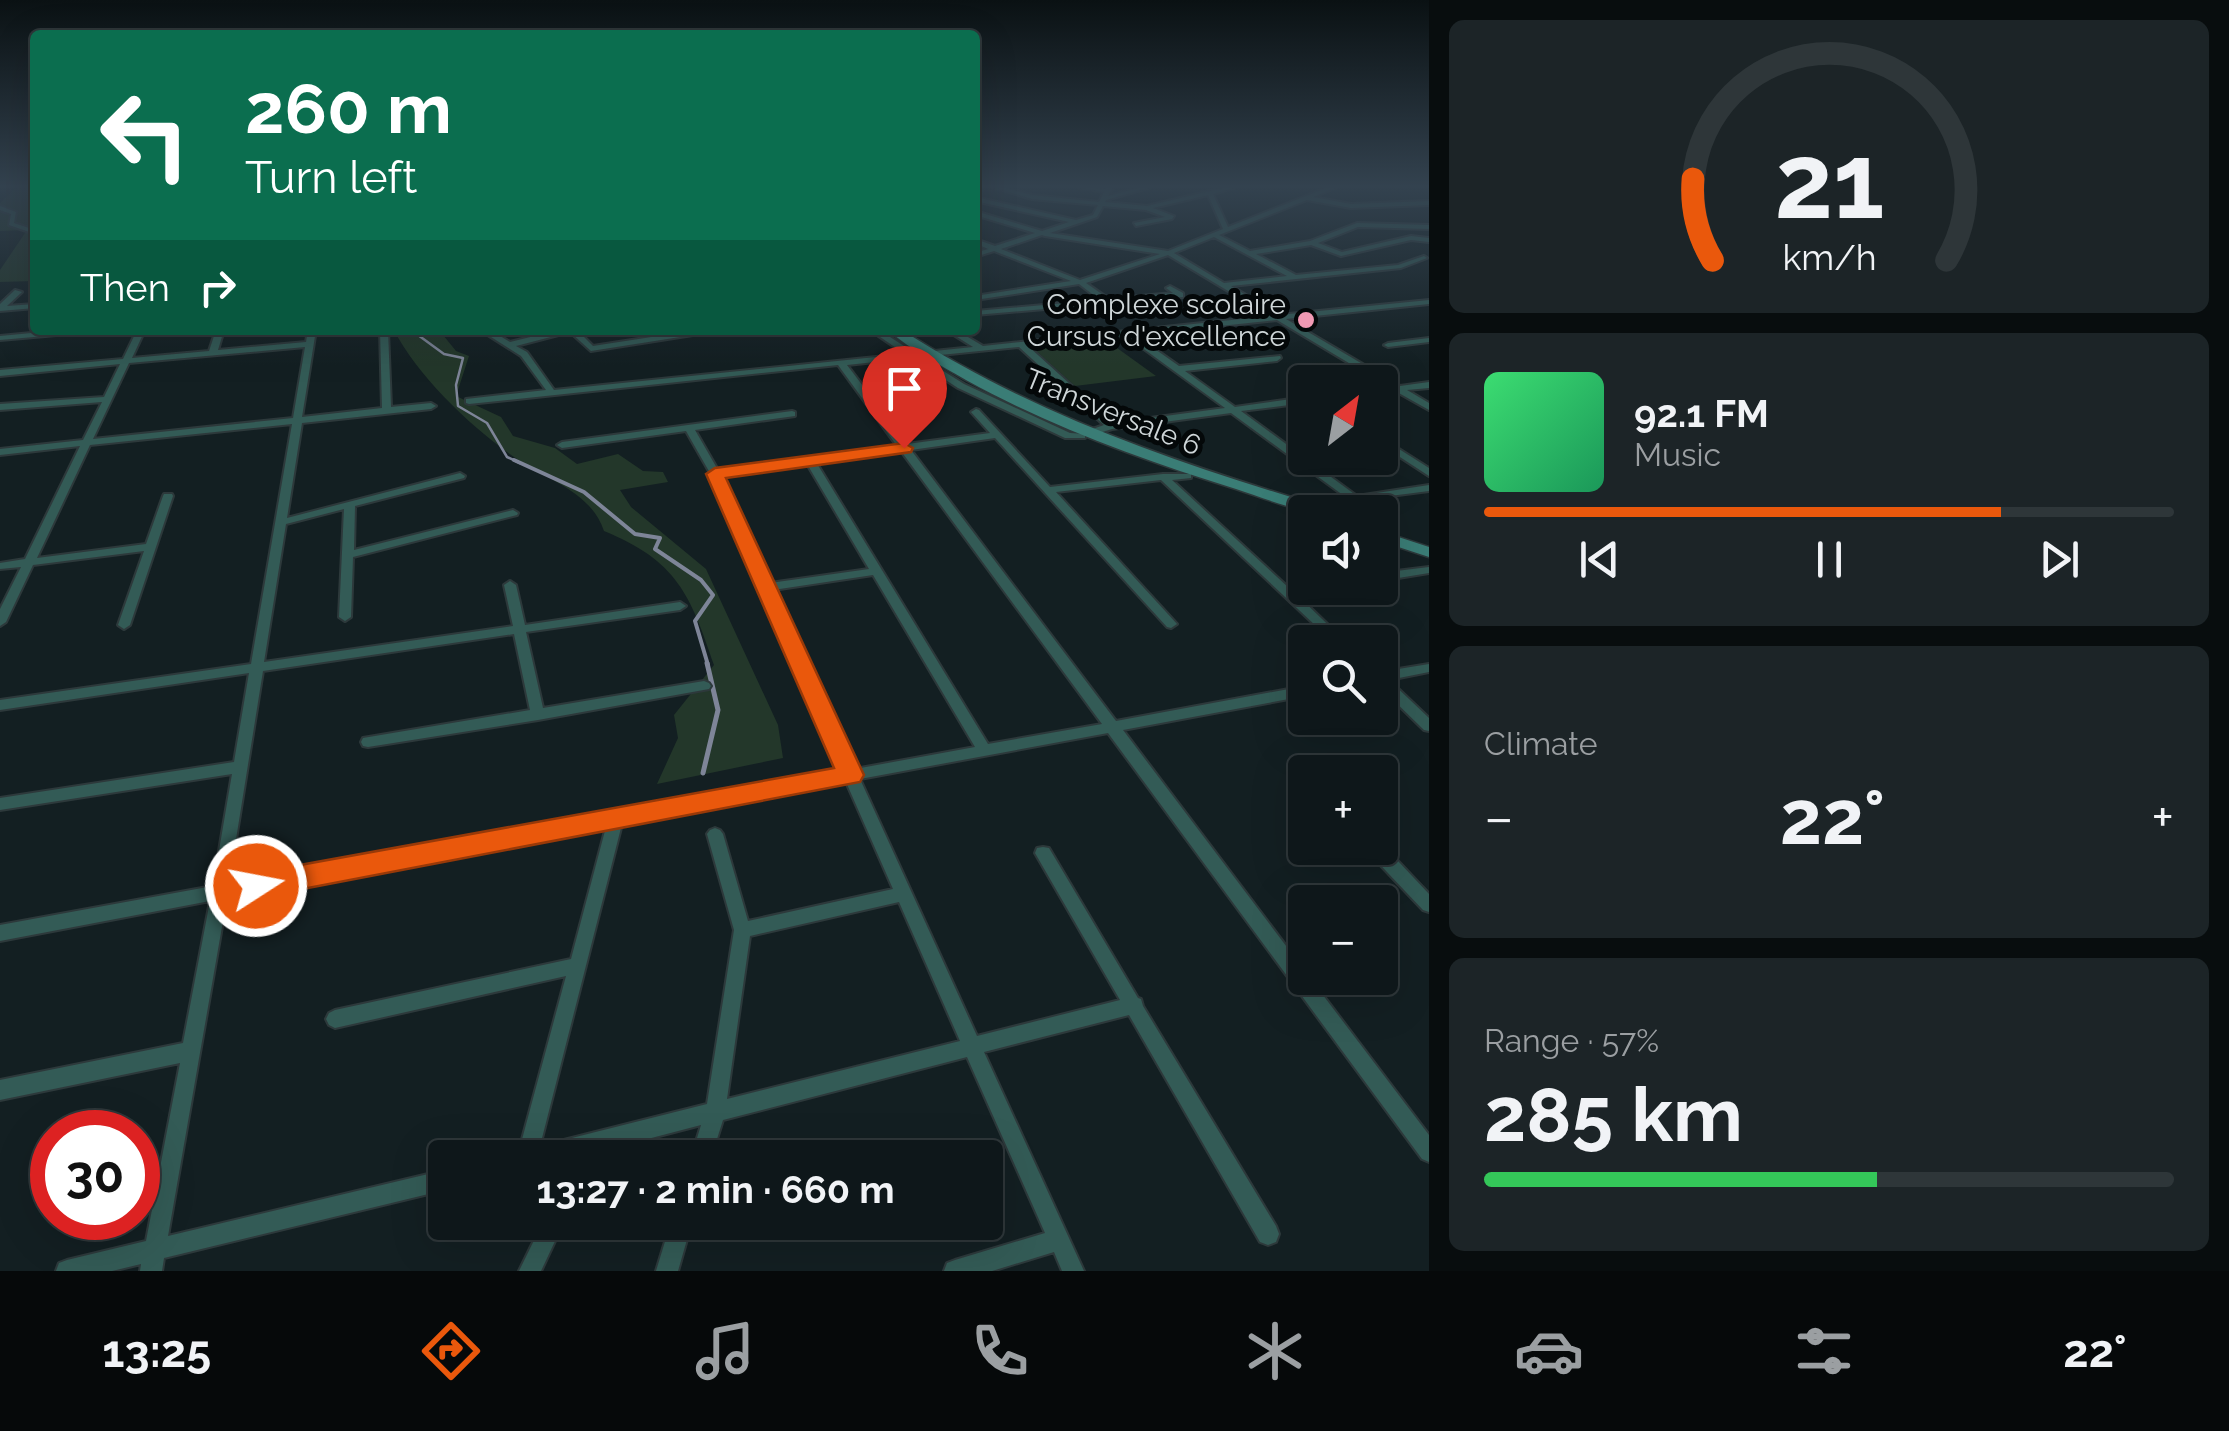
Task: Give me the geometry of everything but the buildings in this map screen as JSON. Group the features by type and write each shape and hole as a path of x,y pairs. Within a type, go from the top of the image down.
{"main road":[{"name":"Transversale 6","path":"892,335 987,397 1195,473 1288,501"},
{"name":"Transversale 6","path":"899,335 920,355 1090,433 1187,476 1288,508"},
{"path":"1398,539 1429,548"}],"street":[{"path":"987,246 1080,282 1108,302"},
{"path":"980,254 1008,246"},
{"path":"1071,252 1087,246"},
{"path":"1120,246 1169,253 1357,365"},
{"path":"980,297 1080,282 1186,246"},
{"path":"1236,246 1296,278"},
{"path":"1251,254 1294,246"},
{"path":"1320,246 1340,254 1374,246"},
{"path":"1223,285 1399,266 1424,258"},
{"path":"980,313 1180,295 1170,288"},
{"path":"0,308 18,292"},
{"path":"470,401 1429,302"},
{"path":"0,308 30,306"},
{"path":"1128,333 1355,499 1429,488"},
{"path":"0,338 34,335"},
{"path":"0,622 139,335"},
{"path":"214,353 219,335"},
{"path":"384,335 387,411"},
{"path":"492,335 524,354 551,391"},
{"path":"509,345 550,335"},
{"path":"576,335 591,349 680,335"},
{"path":"883,335 920,355"},
{"path":"959,335 980,347"},
{"path":"0,373 214,353 311,337 220,892 153,1261"},
{"path":"1388,344 1429,340"},
{"path":"1021,344 1111,426"},
{"path":"1178,369 1277,358"},
{"path":"841,363 1429,1152"},
{"path":"1398,389 1429,384"},
{"path":"1398,389 1429,407"},
{"path":"0,407 108,398"},
{"path":"1090,433 1111,426 1288,402"},
{"path":"0,452 431,406"},
{"path":"976,412 1171,624"},
{"path":"562,445 792,414"},
{"path":"690,428 715,474 1072,1271"},
{"path":"1090,433 1288,497"},
{"path":"715,474 998,436"},
{"path":"1398,452 1429,473"},
{"path":"810,461 985,750"},
{"path":"282,522 460,476"},
{"path":"1048,490 1187,476"},
{"path":"1163,478 1321,625"},
{"path":"124,625 168,496"},
{"path":"345,617 350,504"},
{"path":"348,555 513,513"},
{"path":"0,566 150,547"},
{"path":"1398,574 1429,570"},
{"path":"766,587 876,571"},
{"path":"510,586 538,715"},
{"path":"1284,592 1288,591"},
{"path":"0,705 680,606"},
{"path":"1398,674 1429,668"},
{"path":"368,742 704,686"},
{"path":"0,933 1288,695"},
{"path":"1398,696 1429,726"},
{"path":"0,804 240,767"},
{"path":"535,1140 616,819"},
{"path":"707,1140 715,1113 742,930 716,834"},
{"path":"1044,853 1268,1234"},
{"path":"1391,865 1429,905"},
{"path":"742,930 903,894"},
{"path":"334,1019 576,966"},
{"path":"624,1140 1136,1005"},
{"path":"0,1090 191,1051"},
{"path":"68,1271 153,1261 428,1185"},
{"path":"530,1271 545,1240"},
{"path":"667,1271 676,1240"},
{"path":"955,1271 1059,1240"}],"green space":[{"path":"16,246 30,246 30,281 0,282 0,270"},
{"path":"397,335 443,335 456,351 469,356 456,396 501,417 513,436 555,448 577,464 618,454 643,471 663,472 668,482 620,490 631,507 706,569 778,725 783,758 657,784 678,738 674,715 714,665 688,599 665,568 649,555 604,531 579,497 517,459 465,418"},
{"path":"1106,340 1156,376 1075,386 1034,349"}],"waterway":[{"path":"418,335 444,354 463,358 456,385 458,406 487,423 507,457 520,463"},
{"path":"514,460 584,492 635,534 660,538 655,549 701,580 713,595 695,621 708,665"},
{"path":"703,773 718,710 707,663"}],"place":[{"name":"Complexe scolaire Cursus d'excellence","path":"1306,320"}],"route":[{"path":"256,886 851,775 715,474 904,448"}]}
